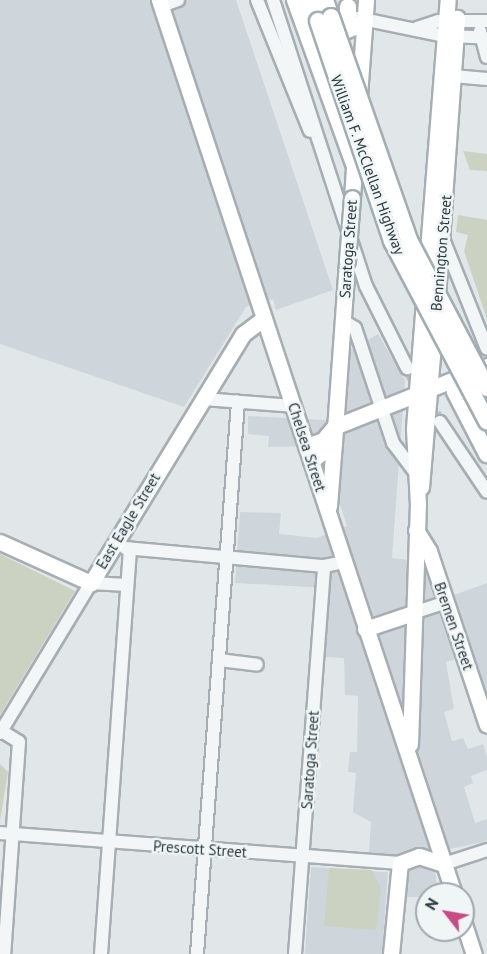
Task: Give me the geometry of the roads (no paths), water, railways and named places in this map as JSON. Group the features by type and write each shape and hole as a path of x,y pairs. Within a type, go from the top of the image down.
{"highway":[{"path":"295,0 318,22 354,164"},
{"name":"William F. McClellan Highway","path":"310,0 392,241 487,421"},
{"name":"William F. McClellan Highway","path":"325,0 318,22 410,242 487,390"},
{"path":"333,39 348,22 346,3"},
{"path":"318,22 321,39 333,39 364,23"},
{"path":"456,384 465,411 487,454"},
{"path":"465,411 470,400 487,390"}],"main road":[{"name":"Saratoga Street","path":"328,514 366,0"},
{"name":"Bennington Street","path":"448,0 452,20"},
{"name":"Bennington Street","path":"410,762 412,613 417,505 452,20 458,0"},
{"name":"Chelsea Street","path":"160,3 450,882"},
{"name":"Bennington Street","path":"417,505 414,471 425,394 441,235 446,102 453,75 451,36"},
{"name":"East Eagle Street","path":"91,583 246,330 264,318"},
{"path":"309,453 334,427 456,384 487,366"},
{"path":"456,384 487,381"},
{"path":"309,453 334,443"},
{"name":"Bremen Street","path":"416,530 446,602 487,725"},
{"path":"0,542 91,583"},
{"path":"365,629 412,613"},
{"path":"429,819 414,857 444,864"},
{"name":"Prescott Street","path":"400,863 414,857"},
{"path":"391,954 400,863"},
{"name":"Prescott Street","path":"400,863 444,864"}],"street":[{"path":"160,3 178,0"},
{"path":"257,0 327,167"},
{"path":"273,0 371,299 407,368"},
{"path":"346,3 364,23 417,28 451,36 479,37"},
{"path":"417,28 452,20 484,21 479,37 487,57"},
{"path":"453,75 487,79"},
{"path":"441,235 487,349"},
{"path":"342,320 355,328 398,454 414,471"},
{"path":"203,399 293,406"},
{"path":"197,954 238,402"},
{"path":"440,422 487,492"},
{"path":"116,542 130,551 324,566 344,562"},
{"path":"101,954 130,551"},
{"name":"Saratoga Street","path":"295,954 324,566"},
{"path":"91,583 128,585"},
{"name":"East Eagle Street","path":"0,731 91,583"},
{"path":"412,613 446,602"},
{"path":"219,660 256,665"},
{"path":"0,731 19,742 3,952"},
{"name":"Prescott Street","path":"0,833 400,863"},
{"name":"Prescott Street","path":"444,864 487,850"}],"tunnel":[{"path":"407,368 440,422"}]}
